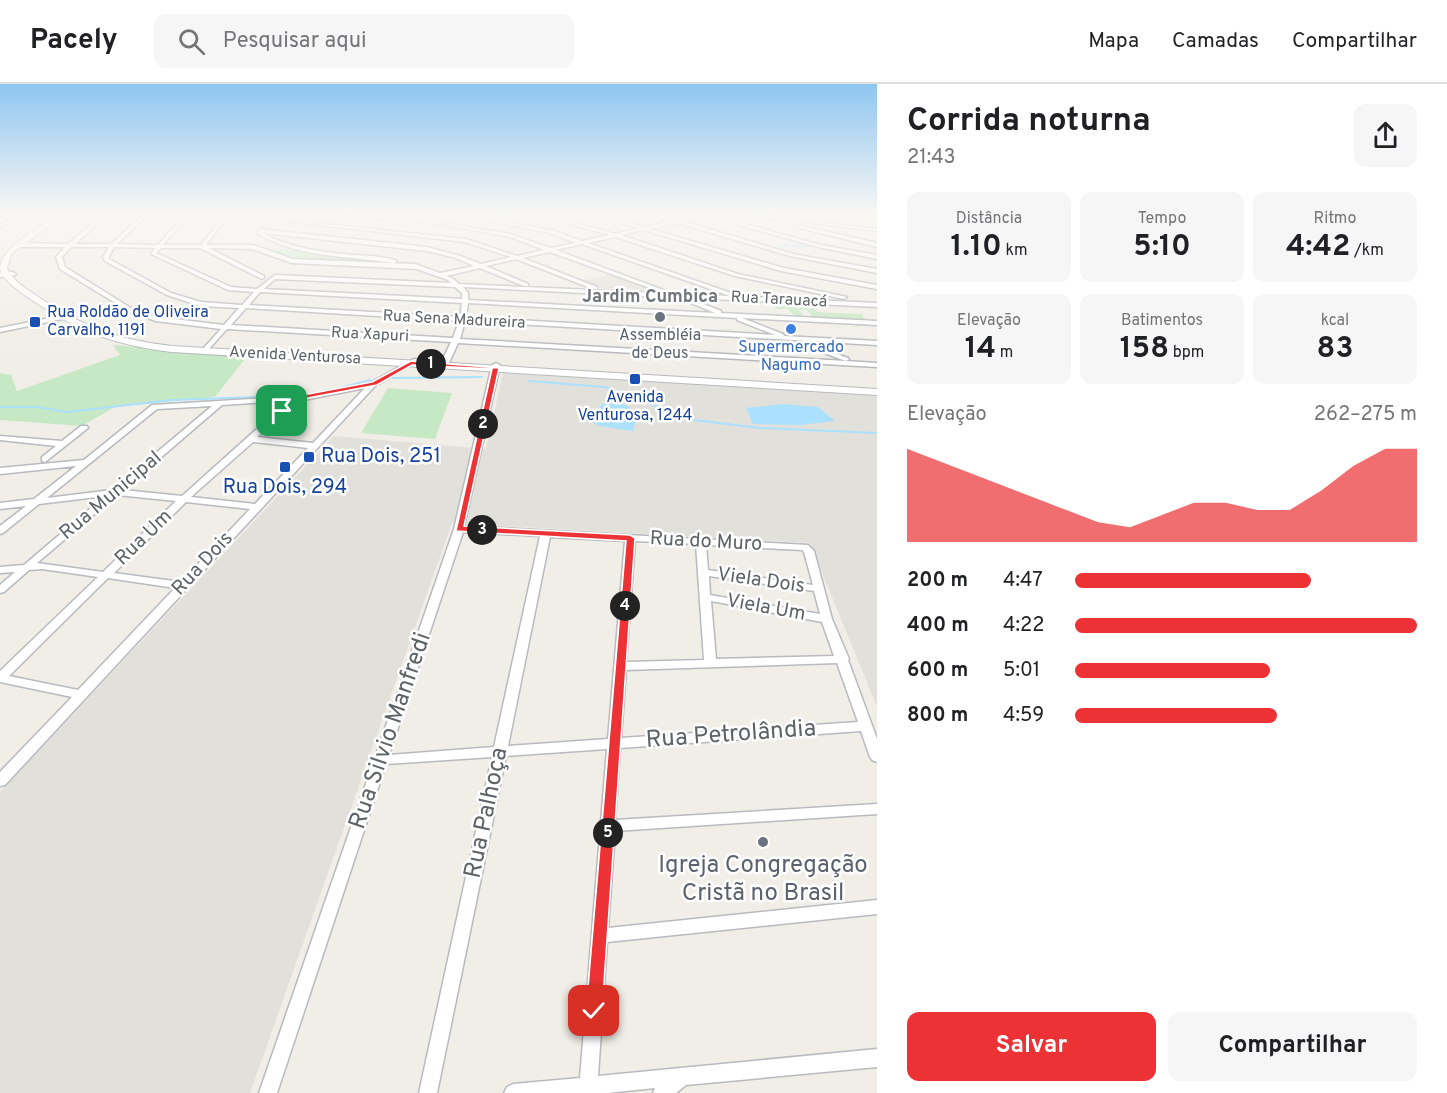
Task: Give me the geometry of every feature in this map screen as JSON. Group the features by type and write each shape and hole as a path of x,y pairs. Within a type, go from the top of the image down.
{"street":[{"name":"Rua Xapuri","path":"60,260 62,268 124,307 156,319 224,327 877,364"},
{"name":"Rua Sena Madureira","path":"107,260 169,294 200,304 242,309 877,343"},
{"path":"166,260 217,285 257,292 877,323"},
{"name":"Rua Tarauacá","path":"232,260 269,276 522,286 534,289 587,288 603,292 877,304"},
{"path":"281,260 286,263 420,267"},
{"path":"383,260 420,267 441,275 457,284 465,293 462,321 456,340 444,363"},
{"path":"462,260 522,286"},
{"path":"441,275 504,260"},
{"path":"523,260 587,288"},
{"path":"579,260 877,370"},
{"path":"632,260 731,296"},
{"path":"691,260 737,275 877,304"},
{"path":"750,260 783,270 877,287"},
{"path":"819,260 877,271"},
{"name":"Avenida Venturosa","path":"6,273 18,286 82,329 112,339 157,347 877,390"},
{"path":"206,349 269,276"},
{"path":"647,294 654,288"},
{"path":"825,294 833,300 825,303"},
{"path":"694,302 702,297"},
{"path":"0,330 67,317"},
{"path":"762,337 765,333 763,328"},
{"name":"Rua Dois","path":"0,781 374,383 413,361"},
{"name":"Rua Silvio Manfredi","path":"268,1093 459,529 496,366"},
{"path":"0,531 153,408 290,399 374,383"},
{"name":"Rua Um","path":"0,678 184,499 282,411 290,399"},
{"name":"Rua Municipal","path":"0,590 221,402"},
{"path":"45,459 84,428"},
{"path":"0,438 63,444"},
{"path":"249,439 314,446"},
{"path":"0,471 87,462"},
{"path":"0,506 116,492 256,507"},
{"name":"Rua do Muro","path":"459,529 799,546 808,549 819,589"},
{"name":"Rua Palhoça","path":"428,1093 546,533"},
{"path":"590,1089 613,744 630,538"},
{"path":"700,542 710,662"},
{"path":"0,570 28,566 106,574 184,586"},
{"name":"Viela Dois","path":"703,572 819,589"},
{"path":"819,589 827,619 877,757"},
{"name":"Viela Um","path":"705,597 827,619"},
{"path":"620,666 843,658"},
{"path":"0,678 81,695"},
{"name":"Rua Petrolândia","path":"380,760 866,726"},
{"path":"608,826 877,809"},
{"path":"600,936 877,907"},
{"path":"513,1093 590,1089 683,1076 877,1058"},
{"path":"662,1093 683,1076"}],"shaded area":[{"path":"612,274 651,290 604,289 581,281"},
{"path":"503,373 877,395 877,707 810,543 452,523 250,1093 0,1093 0,792 334,436 486,449"}],"green space":[{"path":"320,260 376,260 400,263"},
{"path":"773,302 809,303 817,312 862,314 865,320 813,318 807,310 799,310 805,317 796,317 788,309 776,309"},
{"path":"113,345 248,355 215,397 115,407 82,426 0,420 0,373 11,375 17,391 120,355"},
{"path":"388,388 452,393 435,439 361,433"}],"water":[{"path":"605,403 626,405 637,413 633,431 593,423 601,405"},
{"path":"784,404 818,407 835,421 800,425 753,424 746,408"}],"waterway":[{"path":"392,378 482,377"},
{"path":"333,390 370,380"},
{"path":"529,381 605,387 694,420 760,428 877,433"},
{"path":"0,407 37,407 67,412 172,400 312,395"}],"place":[{"name":"Assembléia de Deus","path":"660,317"},
{"name":"Rua Roldão de Oliveira Carvalho, 1191","path":"35,322"},
{"name":"Supermercado Nagumo","path":"791,329"},
{"name":"Avenida Venturosa, 1244","path":"635,379"},
{"name":"Rua Dois, 251","path":"309,457"},
{"name":"Rua Dois, 294","path":"285,467"},
{"name":"Igreja Congregação Cristã no Brasil","path":"763,842"}],"district":[{"name":"Jardim Cumbica","path":"650,297"}],"route":[{"path":"282,411 290,399 318,396 374,383 411,363 495,368 459,529 630,538 594,1011"}]}
